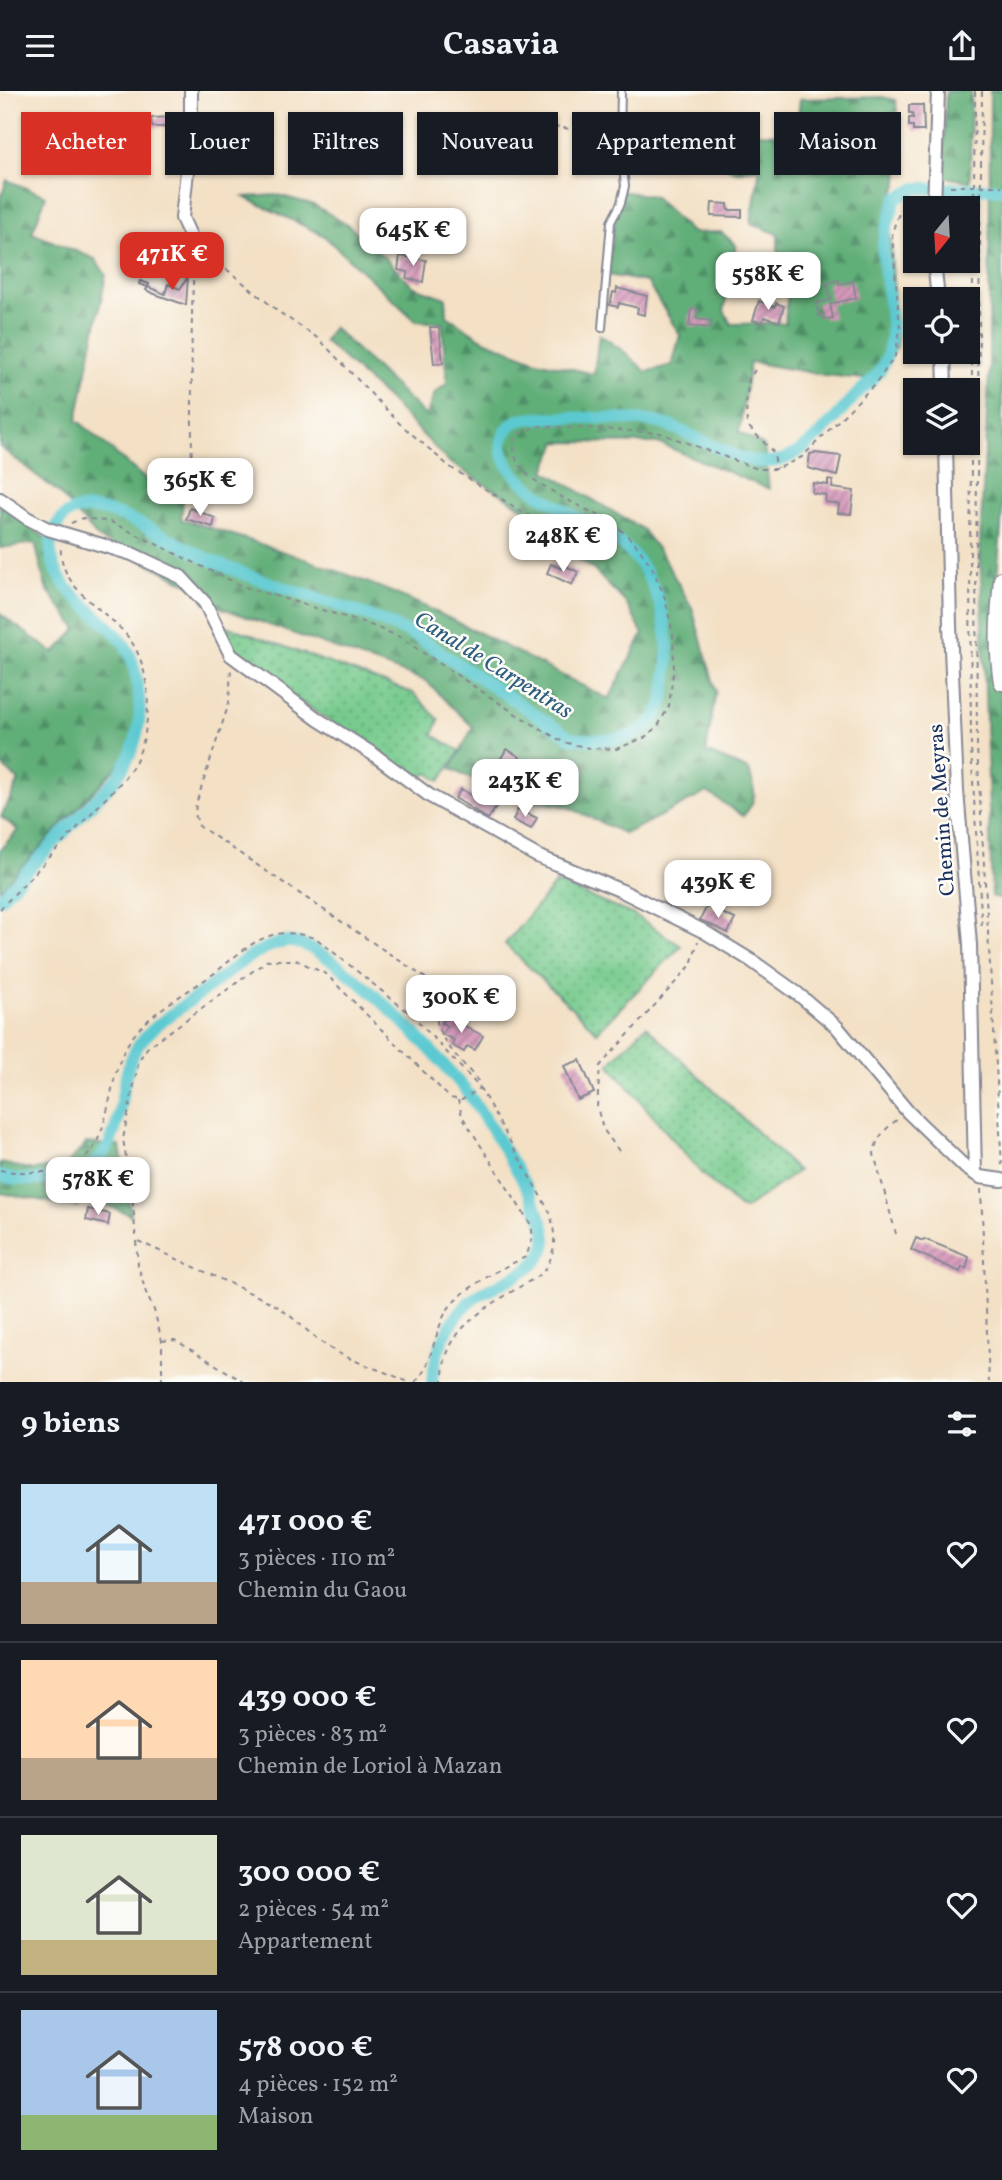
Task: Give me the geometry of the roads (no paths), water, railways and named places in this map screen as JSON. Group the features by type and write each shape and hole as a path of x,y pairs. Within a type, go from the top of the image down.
{"street":[{"path":"191,91 191,134 182,218 195,243"},
{"path":"935,196 938,91"},
{"name":"Chemin de Meyras","path":"946,455 950,639 957,791 969,933 978,1175"},
{"path":"0,499 27,518 57,532 132,554 181,577 205,603 231,655 319,720 373,754 430,796 537,856 622,891 703,930 798,994 836,1027 908,1112 966,1168 978,1175 1002,1180"},
{"path":"1002,579 998,616 998,659 1002,682"}],"lane":[{"path":"602,328 611,222 621,203 625,185 620,124 621,91"}],"waterway":[{"name":"Canal de Carpentras","path":"0,899 117,778 130,755 138,732 139,696 129,651 114,631 73,594 57,572 52,558 52,536 69,513 91,509 107,511 142,525 231,569 393,626 419,638 571,738 622,738 638,732 652,721 661,707 665,692 667,641 665,623 654,589 636,559 625,547 550,502 514,473 504,458 502,442 507,430 517,421 543,418 655,422 752,461 784,459 824,430 881,369 887,355 891,324 883,245 896,199 916,188 1002,189"},
{"name":"Canal de Carpentras","path":"0,1176 23,1180 50,1179 87,1169 106,1150 113,1137 130,1063 136,1049 149,1033 252,955 285,942 304,945 357,980 387,1006 441,1061 474,1102 517,1171 544,1229 546,1242 535,1263 478,1295 454,1320 439,1349 432,1382"}]}
